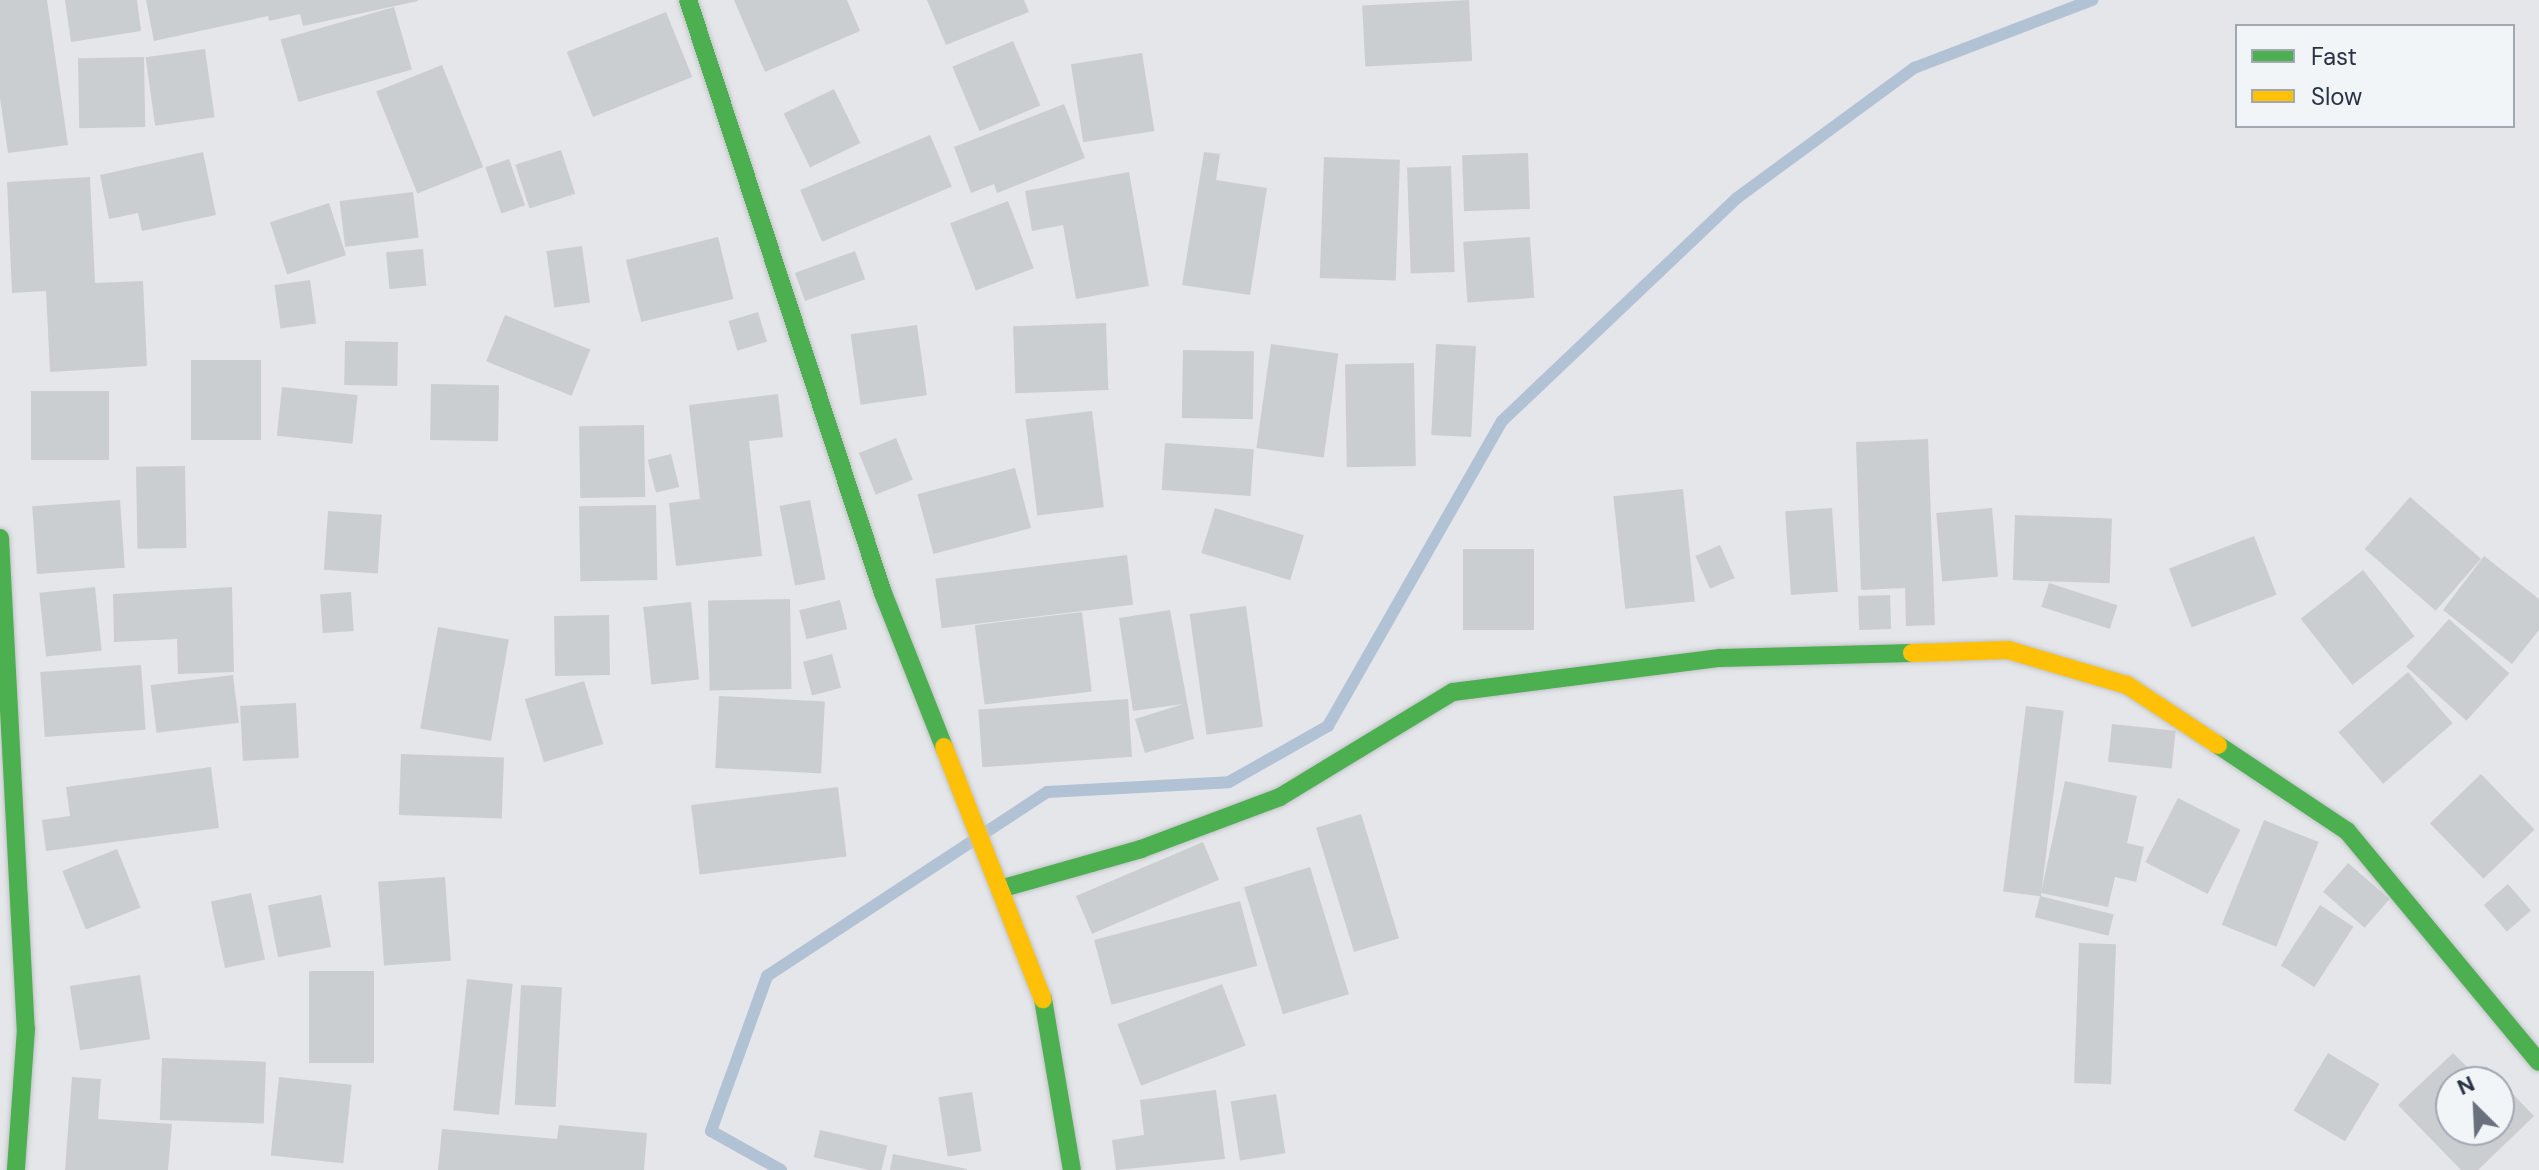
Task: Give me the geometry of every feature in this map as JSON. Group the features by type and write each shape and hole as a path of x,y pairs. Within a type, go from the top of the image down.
{"street":[{"path":"688,0 716,73 789,316 878,578 953,777 1048,1011 1072,1170"},
{"path":"0,538 26,1029 16,1170"},
{"path":"998,885 1141,849 1280,797 1453,692 1720,658 2008,650 2127,685 2347,831 2539,1062"}],"building":[{"path":"0,0 47,0 68,145 8,153 0,98"},
{"path":"65,0 137,0 141,31 71,42"},
{"path":"146,0 418,1 303,26 300,14 269,21 268,16 154,41"},
{"path":"734,0 847,0 860,31 765,72"},
{"path":"927,0 1024,0 1029,12 946,45"},
{"path":"1469,0 1472,61 1365,67 1362,6"},
{"path":"394,7 412,69 298,102 281,40"},
{"path":"666,12 692,77 593,117 567,52"},
{"path":"1013,41 1040,105 980,131 952,67"},
{"path":"205,49 215,117 155,126 146,57"},
{"path":"1142,53 1154,131 1083,142 1071,64"},
{"path":"144,57 145,127 79,128 78,58"},
{"path":"442,65 483,167 417,194 376,92"},
{"path":"834,89 860,143 810,167 784,114"},
{"path":"1064,104 1085,158 997,193 994,184 971,193 954,147"},
{"path":"930,135 952,187 822,242 800,190"},
{"path":"561,150 575,194 530,209 515,165"},
{"path":"203,152 216,215 142,231 138,213 109,219 100,175"},
{"path":"1204,152 1220,154 1216,180 1267,188 1250,295 1182,285"},
{"path":"1528,153 1530,209 1464,211 1462,155"},
{"path":"1324,157 1400,160 1396,281 1320,278"},
{"path":"509,159 525,205 501,213 485,167"},
{"path":"1451,166 1455,272 1411,273 1407,168"},
{"path":"1129,172 1149,286 1076,299 1063,225 1032,231 1025,191"},
{"path":"90,177 95,283 143,281 147,366 50,372 46,291 12,293 7,182"},
{"path":"413,192 419,238 345,247 340,201"},
{"path":"1008,201 1034,268 976,290 950,223"},
{"path":"329,203 346,255 287,274 270,222"},
{"path":"718,237 733,299 641,322 626,260"},
{"path":"1530,237 1534,298 1467,303 1463,242"},
{"path":"582,246 590,302 554,307 546,251"},
{"path":"423,249 426,286 389,289 386,252"},
{"path":"855,251 865,279 805,301 795,273"},
{"path":"310,280 316,324 280,329 274,285"},
{"path":"758,312 767,342 737,351 728,321"},
{"path":"505,315 590,349 572,396 486,361"},
{"path":"1106,323 1108,390 1015,393 1013,326"},
{"path":"917,325 927,395 861,405 851,334"},
{"path":"345,341 398,342 397,386 344,385"},
{"path":"1271,344 1338,353 1324,457 1256,448"},
{"path":"1436,344 1476,346 1471,437 1431,435"},
{"path":"1183,350 1254,351 1253,419 1182,418"},
{"path":"191,360 261,360 261,440 191,440"},
{"path":"1414,363 1416,466 1347,467 1345,364"},
{"path":"431,384 499,385 498,441 430,440"},
{"path":"282,387 358,395 352,444 277,436"},
{"path":"31,391 109,391 109,460 31,460"},
{"path":"778,394 783,437 749,441 762,556 676,566 669,503 700,499 689,405"},
{"path":"1092,411 1104,507 1037,515 1025,419"},
{"path":"644,425 645,497 580,498 579,426"},
{"path":"896,438 913,480 876,495 859,453"},
{"path":"1928,439 1935,625 1906,626 1905,588 1861,590 1856,442"},
{"path":"1165,443 1254,449 1251,496 1162,490"},
{"path":"671,454 679,487 656,493 648,460"},
{"path":"185,466 186,548 137,549 136,467"},
{"path":"1015,468 1031,528 933,554 917,494"},
{"path":"1683,489 1695,601 1625,609 1613,496"},
{"path":"2410,497 2481,559 2436,611 2365,549"},
{"path":"120,500 125,568 37,574 32,506"},
{"path":"810,500 825,580 795,585 780,506"},
{"path":"656,505 657,580 580,581 579,506"},
{"path":"1215,508 1304,535 1290,580 1201,553"},
{"path":"1832,508 1838,592 1791,595 1785,511"},
{"path":"1992,508 1998,577 1942,582 1936,513"},
{"path":"328,511 382,515 378,574 324,570"},
{"path":"2015,515 2112,518 2110,583 2013,580"},
{"path":"2254,536 2277,595 2192,627 2169,569"},
{"path":"1720,545 1735,578 1710,589 1695,556"},
{"path":"1463,549 1534,549 1534,630 1463,630"},
{"path":"1127,555 1133,605 942,628 935,579"},
{"path":"2484,556 2539,599 2539,630 2512,664 2443,610"},
{"path":"2363,570 2415,636 2352,685 2301,619"},
{"path":"2049,583 2117,605 2110,629 2041,607"},
{"path":"95,587 102,651 46,657 39,593"},
{"path":"232,587 234,672 178,674 177,639 114,642 113,594"},
{"path":"351,592 354,631 323,633 320,594"},
{"path":"1890,595 1891,629 1859,630 1858,596"},
{"path":"790,599 792,689 710,690 708,600"},
{"path":"840,600 847,629 807,639 799,610"},
{"path":"691,602 699,680 651,685 643,607"},
{"path":"1246,606 1263,727 1207,735 1190,614"},
{"path":"1170,610 1194,739 1145,753 1135,719 1183,704 1133,711 1119,618"},
{"path":"1082,612 1092,691 985,705 975,625"},
{"path":"609,615 610,675 555,676 554,616"},
{"path":"2449,619 2509,673 2466,721 2406,667"},
{"path":"438,627 509,640 491,741 420,728"},
{"path":"832,654 841,688 812,696 803,662"},
{"path":"141,665 146,730 45,737 40,672"},
{"path":"2408,672 2453,723 2383,784 2339,732"},
{"path":"233,675 239,723 156,733 151,685"},
{"path":"584,681 603,744 544,762 525,699"},
{"path":"719,696 825,702 821,773 715,768"},
{"path":"1128,699 1132,757 982,767 978,709"},
{"path":"296,703 299,758 243,761 240,706"},
{"path":"2026,706 2064,711 2041,896 2003,892"},
{"path":"2112,724 2176,731 2172,768 2108,762"},
{"path":"401,754 504,758 502,819 399,815"},
{"path":"211,767 219,828 46,851 42,820 70,816 66,787"},
{"path":"2481,774 2534,829 2483,879 2430,823"},
{"path":"2065,781 2137,796 2127,843 2144,847 2136,882 2115,877 2108,907 2041,893"},
{"path":"838,787 847,856 700,875 691,805"},
{"path":"2178,798 2240,830 2208,894 2145,862"},
{"path":"1361,814 1399,938 1354,952 1316,828"},
{"path":"2264,820 2319,842 2276,947 2222,925"},
{"path":"1203,842 1219,880 1092,934 1076,896"},
{"path":"117,849 141,907 86,930 62,871"},
{"path":"2348,863 2390,899 2365,928 2323,892"},
{"path":"1310,867 1349,994 1283,1014 1244,887"},
{"path":"445,877 451,961 384,965 378,882"},
{"path":"2508,884 2531,910 2507,931 2484,905"},
{"path":"251,893 265,960 225,968 211,902"},
{"path":"321,895 331,947 278,957 268,905"},
{"path":"2040,896 2114,914 2108,936 2035,917"},
{"path":"1240,901 1257,966 1111,1005 1094,940"},
{"path":"2320,905 2354,927 2314,987 2281,965"},
{"path":"2079,943 2116,944 2111,1084 2074,1083"},
{"path":"309,971 374,971 374,1063 309,1063"},
{"path":"140,975 150,1039 80,1050 70,986"},
{"path":"467,979 513,984 499,1115 453,1110"},
{"path":"1222,984 1246,1046 1141,1086 1117,1024"},
{"path":"521,985 562,987 556,1107 515,1105"},
{"path":"2328,1053 2379,1084 2345,1141 2293,1110"},
{"path":"2453,1053 2466,1066 2439,1066"},
{"path":"162,1058 266,1062 264,1124 160,1120"},
{"path":"2435,1070 2435,1143 2398,1105"},
{"path":"72,1077 101,1079 98,1119 172,1124 168,1170 65,1170"},
{"path":"279,1077 352,1085 343,1163 271,1156"},
{"path":"1216,1090 1225,1159 1116,1170 1112,1140 1144,1135 1140,1100"},
{"path":"972,1092 981,1151 948,1157 938,1097"},
{"path":"1276,1094 1285,1153 1240,1160 1231,1101"},
{"path":"2515,1096 2534,1116 2515,1134"},
{"path":"559,1125 647,1133 644,1170 438,1170 442,1129 557,1139"},
{"path":"820,1130 887,1146 882,1170 814,1157"},
{"path":"2438,1146 2503,1146 2478,1170 2461,1170"},
{"path":"893,1154 967,1169 967,1170 890,1170"}],"waterway":[{"path":"781,1170 711,1131 767,976 1047,792 1229,782 1328,726 1502,421 1737,198 1914,68 2092,0"}],"traffic: fast":[{"path":"688,0 883,593 944,747"},
{"path":"0,538 26,1029 16,1170"},
{"path":"1000,889 1141,849 1280,797 1453,692 1720,658 1912,653"},
{"path":"2218,745 2347,831 2539,1062"},
{"path":"1043,999 1072,1170"}],"traffic: slow":[{"path":"1912,653 2008,650 2127,685 2218,745"},
{"path":"944,747 1043,999"}]}
